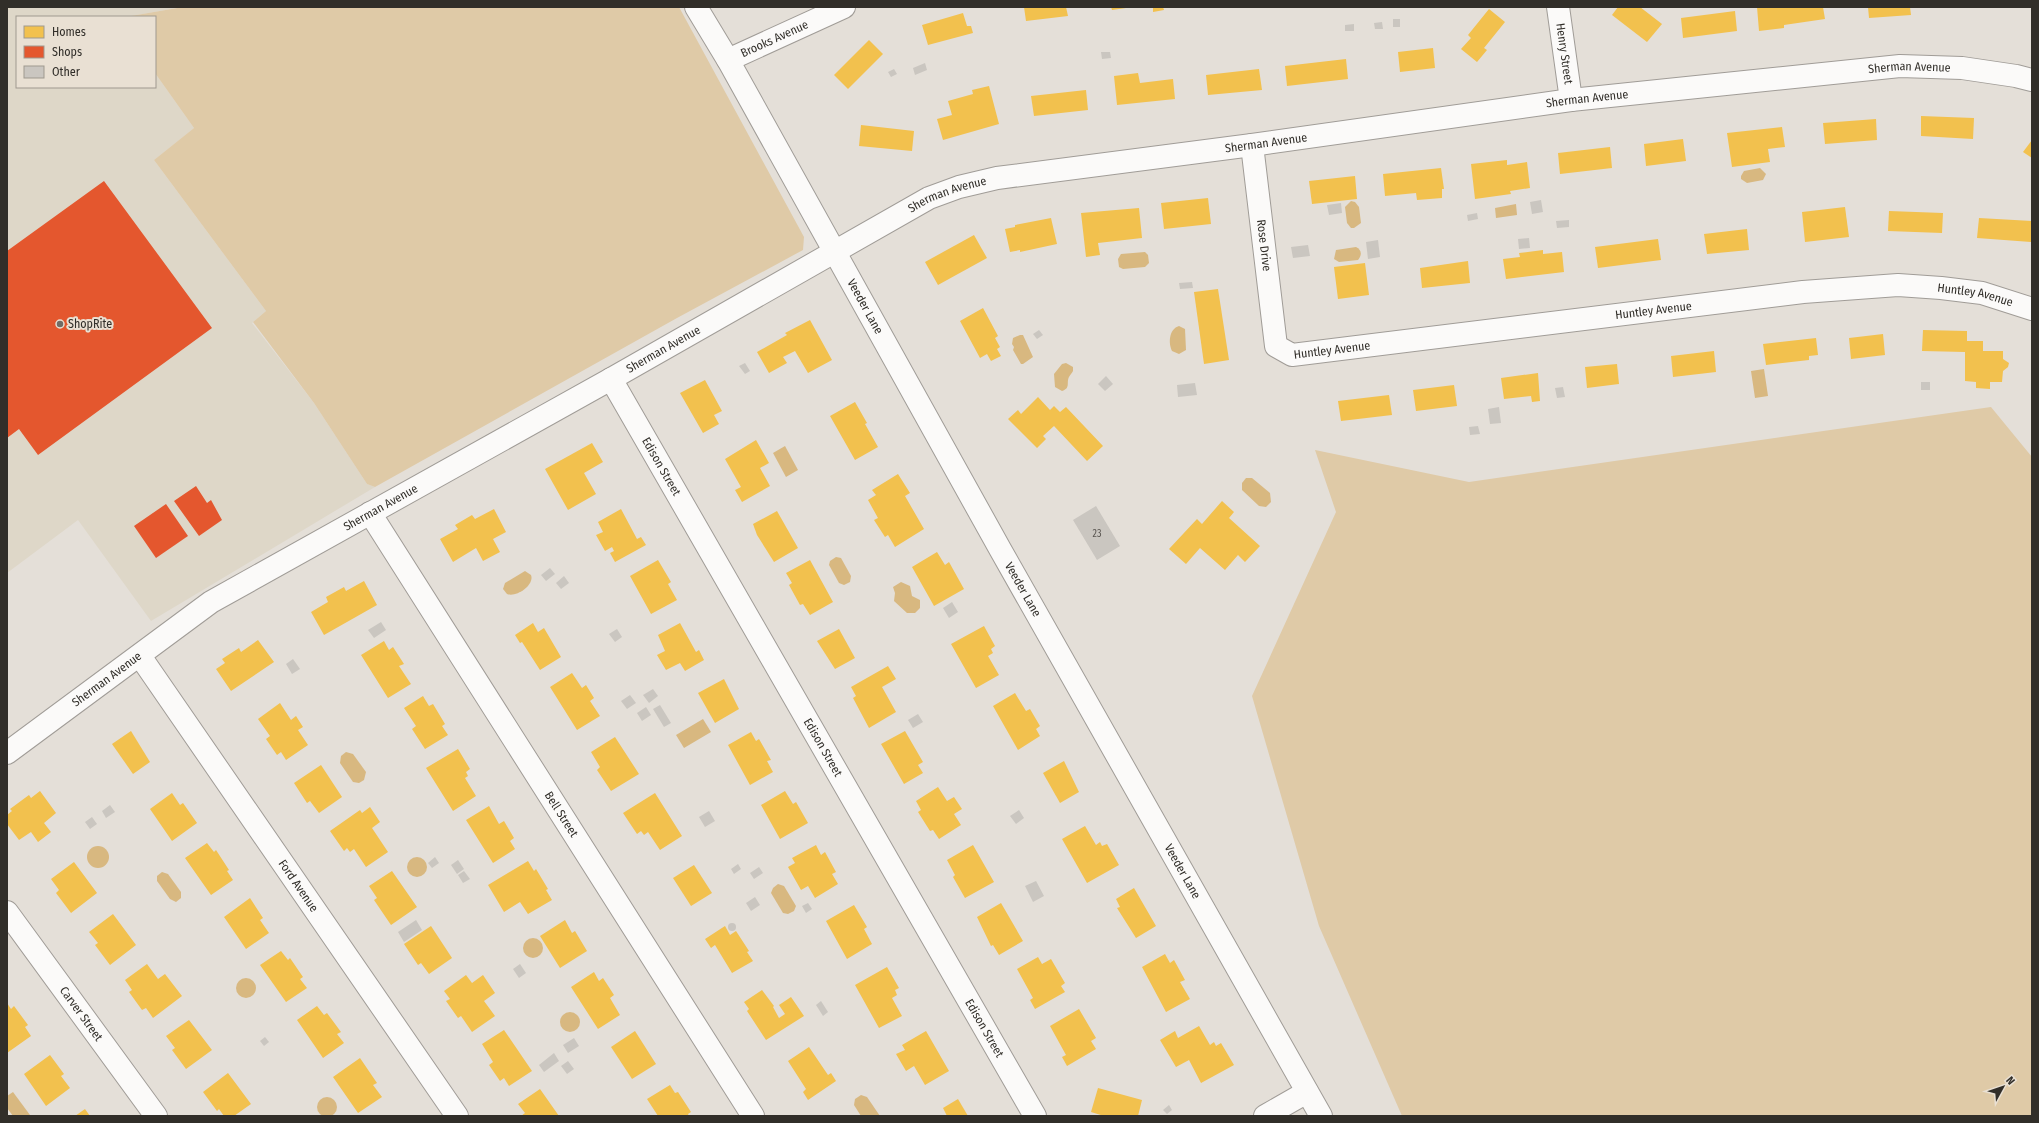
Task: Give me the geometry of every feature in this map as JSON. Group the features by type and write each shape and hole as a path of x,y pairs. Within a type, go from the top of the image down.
{"street":[{"name":"Veeder Lane","path":"696,7 728,60 1000,550 1321,1116"},
{"name":"Veeder Lane","path":"707,7 728,60"},
{"name":"Brooks Avenue","path":"728,60 844,7"},
{"name":"Henry Street","path":"1558,7 1571,100"},
{"name":"Sherman Avenue","path":"7,753 212,602 610,379 833,251 929,198 959,187 997,178 1252,145 1571,100 1900,66 1962,68 2016,76 2032,80"},
{"name":"Rose Drive","path":"1252,145 1276,346"},
{"name":"Huntley Avenue","path":"1276,346 1292,355 1803,292 1898,285 1941,288 1982,294 2032,309"},
{"name":"Edison Street","path":"610,379 1035,1116"},
{"name":"Bell Street","path":"370,513 753,1116"},
{"name":"Ford Avenue","path":"140,656 457,1116"},
{"name":"Carver Street","path":"7,912 156,1116"},
{"path":"1265,1116 1307,1092"}],"shaded area":[{"path":"7,7 183,7 131,16 16,16 16,88 156,88 156,74 194,128 154,160 266,311 252,323 314,403 367,484 375,487 151,621 78,520 7,573"},
{"path":"183,7 679,7 804,237 803,250 677,318 375,487 367,484 314,403 253,322 266,311 154,160 194,128 156,74 156,16 131,16"},
{"path":"1760,168 1766,174 1763,180 1747,183 1741,179 1744,171"},
{"path":"1351,201 1355,202 1359,207 1361,223 1354,228 1351,228 1347,223 1345,207"},
{"path":"1516,204 1517,215 1496,218 1495,208"},
{"path":"1356,247 1361,253 1358,260 1339,262 1334,259 1336,250"},
{"path":"1145,252 1148,255 1149,263 1145,267 1123,269 1119,267 1118,259 1121,254"},
{"path":"1179,326 1185,329 1186,350 1179,354 1172,351 1170,337 1173,330"},
{"path":"1023,335 1033,357 1023,364 1021,364 1013,350 1014,347 1012,344 1013,338"},
{"path":"1066,363 1073,367 1073,371 1069,376 1067,387 1062,391 1055,387 1054,374 1062,364"},
{"path":"1764,369 1768,396 1755,398 1751,371"},
{"path":"1991,407 2032,457 2032,1116 1402,1116 1319,926 1252,696 1336,512 1315,450 1469,482"},
{"path":"785,446 798,470 786,477 773,453"},
{"path":"1246,478 1252,478 1270,493 1271,502 1266,507 1259,506 1242,490 1242,483"},
{"path":"836,557 841,558 851,576 850,582 844,585 839,583 829,565 830,561"},
{"path":"525,571 531,575 528,586 524,590 515,594 507,594 503,589 505,583"},
{"path":"901,582 910,586 912,596 920,600 920,608 915,613 907,613 894,601 895,593 893,587"},
{"path":"703,719 711,732 684,748 676,735"},
{"path":"346,752 353,754 366,772 364,780 359,783 353,782 340,763 341,756"},
{"path":"98,846 106,849 109,857 106,865 98,868 90,865 87,857 90,849"},
{"path":"413,857 421,857 427,863 427,871 421,877 413,877 407,871 407,863"},
{"path":"162,872 168,874 181,892 181,898 176,902 170,899 157,881 157,876"},
{"path":"778,884 784,886 796,906 794,911 788,914 783,913 771,893 773,888"},
{"path":"533,938 540,941 543,948 540,955 533,958 526,955 523,948 526,941"},
{"path":"246,978 253,981 256,988 253,995 246,998 239,995 236,988 239,981"},
{"path":"570,1012 577,1015 580,1022 577,1029 570,1032 563,1029 560,1022 563,1015"},
{"path":"13,1092 30,1115 29,1116 13,1116 7,1108 7,1096"},
{"path":"861,1095 867,1097 880,1116 861,1116 854,1105 855,1099"},
{"path":"327,1097 334,1100 337,1107 334,1114 327,1117 320,1114 317,1107 320,1100"}],"building: Homes":[{"path":"1024,7 1066,7 1068,16 1026,21"},
{"path":"1111,7 1126,7 1126,8 1112,10"},
{"path":"1153,7 1163,7 1164,10 1153,12"},
{"path":"1618,7 1640,7 1662,24 1647,42 1612,15"},
{"path":"1757,7 1823,7 1825,19 1784,25 1784,28 1759,31"},
{"path":"1868,7 1910,7 1911,15 1869,18"},
{"path":"1489,9 1505,22 1484,48 1487,50 1477,62 1461,49 1471,38 1468,35"},
{"path":"1735,11 1737,31 1683,38 1681,18"},
{"path":"963,13 967,26 971,26 973,33 928,45 922,25"},
{"path":"869,40 883,54 848,89 834,75"},
{"path":"1433,48 1435,68 1400,72 1398,52"},
{"path":"1346,59 1348,79 1287,86 1285,66"},
{"path":"1259,69 1262,90 1208,95 1206,75"},
{"path":"1138,73 1140,83 1173,79 1175,99 1117,105 1114,76"},
{"path":"989,86 999,124 943,140 937,119 952,115 948,101 973,94 972,90"},
{"path":"1086,90 1088,110 1034,116 1031,96"},
{"path":"1921,116 1974,118 1973,139 1921,136"},
{"path":"1876,119 1877,140 1825,144 1823,123"},
{"path":"861,125 914,131 912,151 859,146"},
{"path":"1782,127 1785,147 1768,149 1770,162 1732,167 1727,133"},
{"path":"1683,139 1686,161 1646,166 1644,144"},
{"path":"2032,140 2032,158 2023,152"},
{"path":"1610,147 1612,168 1560,174 1558,153"},
{"path":"1507,160 1507,165 1527,162 1530,188 1510,191 1511,194 1475,199 1471,164"},
{"path":"1441,168 1444,189 1442,189 1442,198 1417,200 1416,193 1385,196 1383,174"},
{"path":"1355,176 1357,199 1312,204 1309,181"},
{"path":"1208,198 1211,224 1164,229 1161,203"},
{"path":"1845,207 1849,237 1805,242 1802,212"},
{"path":"1139,208 1142,238 1098,243 1100,255 1086,257 1081,213"},
{"path":"1889,211 1943,213 1942,233 1888,231"},
{"path":"1051,218 1057,244 1020,252 1020,250 1010,252 1005,229 1015,227 1015,225"},
{"path":"1979,218 2032,221 2031,242 1977,238"},
{"path":"1747,229 1749,250 1707,254 1704,234"},
{"path":"974,235 987,258 938,285 925,262"},
{"path":"1658,239 1661,260 1598,268 1595,247"},
{"path":"1543,250 1543,254 1562,252 1564,272 1506,279 1503,259 1520,257 1519,253"},
{"path":"1468,261 1470,283 1422,288 1420,268"},
{"path":"1365,263 1369,295 1338,299 1334,267"},
{"path":"1218,289 1229,360 1204,364 1194,292"},
{"path":"983,308 998,336 995,338 1000,347 997,349 1001,356 991,361 987,354 980,358 960,321"},
{"path":"810,320 832,360 808,373 795,351 783,357 787,363 769,373 757,352 787,335 785,333"},
{"path":"1923,330 1967,331 1967,341 1983,341 1983,351 2003,351 2003,359 2009,363 2008,367 2003,371 2002,382 1990,382 1990,389 1976,388 1976,382 1965,381 1965,352 1922,351"},
{"path":"1883,334 1885,355 1851,359 1849,338"},
{"path":"1816,338 1818,355 1809,356 1809,360 1766,365 1763,344"},
{"path":"1714,351 1716,372 1673,377 1671,356"},
{"path":"1617,364 1619,384 1587,388 1585,367"},
{"path":"1538,373 1540,401 1532,402 1531,396 1504,399 1501,378"},
{"path":"705,380 722,411 714,415 719,424 703,433 680,393"},
{"path":"1454,385 1457,406 1416,411 1413,390"},
{"path":"1389,395 1392,415 1341,421 1338,401"},
{"path":"1038,397 1050,410 1054,406 1060,412 1066,407 1103,446 1087,461 1054,426 1043,436 1046,439 1037,448 1008,419 1018,410 1021,414"},
{"path":"855,402 878,447 855,460 830,416"},
{"path":"756,440 769,463 760,468 770,486 742,502 735,490 741,487 725,459"},
{"path":"592,443 603,462 584,473 596,494 568,510 545,469"},
{"path":"898,474 910,493 905,496 924,529 895,547 888,535 885,537 874,520 878,518 868,500 876,495 872,490"},
{"path":"1222,501 1234,512 1229,518 1260,546 1245,562 1238,555 1225,570 1200,548 1186,564 1169,549 1197,519 1202,524"},
{"path":"494,509 506,532 493,539 500,552 483,561 476,548 453,562 440,539 458,529 455,525 472,515 475,519"},
{"path":"621,509 637,539 641,537 646,545 615,562 610,553 614,551 612,547 605,551 596,535 603,532 598,522"},
{"path":"777,511 798,548 774,562 757,535 753,524"},
{"path":"937,552 945,565 949,562 964,589 934,606 912,567"},
{"path":"658,560 671,582 668,584 677,600 651,614 630,576"},
{"path":"810,560 833,602 810,615 803,604 800,605 789,585 792,583 786,573"},
{"path":"364,581 377,605 324,635 311,612 328,602 326,597 344,587 346,591"},
{"path":"533,623 538,632 544,628 561,657 540,670 522,642 520,643 515,635"},
{"path":"680,623 696,652 699,650 704,660 685,671 680,663 666,670 657,655 665,651 658,635"},
{"path":"984,626 995,646 991,649 993,653 988,656 999,675 976,688 951,644"},
{"path":"839,629 855,658 835,669 817,641"},
{"path":"258,640 274,662 231,691 216,669 225,663 222,659 239,648 241,652"},
{"path":"384,641 389,650 393,647 404,664 399,666 411,684 388,698 361,655"},
{"path":"888,666 896,679 882,687 896,712 869,728 853,698 856,696 851,687"},
{"path":"572,673 582,688 586,685 594,698 590,701 600,716 577,730 550,687"},
{"path":"724,679 739,709 715,723 698,693"},
{"path":"1015,693 1026,711 1030,709 1040,726 1036,729 1040,736 1018,750 993,706"},
{"path":"423,696 429,706 433,704 445,724 442,726 448,735 425,749 412,729 416,726 404,708"},
{"path":"280,703 291,720 296,716 303,727 298,730 308,745 286,760 281,752 277,755 266,739 270,736 258,719"},
{"path":"131,731 150,762 133,774 112,744"},
{"path":"905,731 923,762 918,765 923,773 904,784 881,744"},
{"path":"751,732 756,741 759,739 771,760 767,761 773,772 750,785 728,745"},
{"path":"615,737 639,774 611,791 597,770 600,767 591,752"},
{"path":"458,749 470,769 466,772 468,776 465,778 476,796 453,811 426,768"},
{"path":"1064,761 1079,792 1060,803 1043,773"},
{"path":"321,765 342,797 319,813 310,801 307,803 294,783"},
{"path":"938,787 947,801 954,797 962,809 954,814 961,825 939,839 933,830 930,831 918,812 921,810 916,801"},
{"path":"40,791 56,813 44,823 51,832 38,842 31,832 19,840 7,824 7,815 12,811 10,809 29,795 31,798"},
{"path":"785,791 793,804 796,802 808,823 780,839 761,805"},
{"path":"172,793 180,805 183,803 197,823 172,841 150,809"},
{"path":"655,793 682,836 660,850 648,832 644,835 641,831 637,834 623,813"},
{"path":"489,806 499,824 504,821 514,838 510,841 515,849 493,863 466,820"},
{"path":"370,807 380,822 372,828 388,852 366,867 354,849 350,852 347,848 344,851 330,831 360,810 362,813"},
{"path":"1085,826 1096,845 1100,842 1102,846 1107,844 1119,865 1087,883 1062,839"},
{"path":"207,843 214,852 216,850 229,870 227,871 233,880 211,895 185,858"},
{"path":"816,845 821,855 825,852 836,872 832,874 838,884 815,898 808,886 801,890 788,867 795,863 792,858"},
{"path":"973,845 994,882 965,898 953,877 955,875 947,860"},
{"path":"528,861 534,871 536,869 548,889 546,890 552,900 528,914 520,902 504,912 488,885"},
{"path":"74,862 97,893 71,913 56,893 59,890 51,879"},
{"path":"694,865 712,893 691,906 673,878"},
{"path":"392,871 417,907 391,925 374,900 377,898 369,886"},
{"path":"1134,888 1156,926 1136,938 1117,908 1120,907 1116,899"},
{"path":"250,898 263,918 260,920 269,933 246,949 224,917"},
{"path":"1001,903 1023,941 999,955 993,945 991,946 977,917"},
{"path":"854,905 867,927 864,929 872,944 847,959 826,921"},
{"path":"113,914 136,945 110,965 95,945 98,943 89,932"},
{"path":"565,920 572,933 575,931 587,951 560,968 540,936"},
{"path":"431,926 452,958 429,974 421,963 418,965 404,944"},
{"path":"725,926 730,935 736,931 749,951 747,952 753,961 732,973 715,945 711,948 705,939"},
{"path":"281,951 288,960 290,958 303,977 300,979 307,988 286,1002 260,965"},
{"path":"1165,954 1170,963 1174,960 1185,980 1180,982 1190,999 1166,1012 1142,967"},
{"path":"1038,957 1042,964 1051,959 1065,983 1061,986 1065,992 1035,1009 1030,1000 1033,998 1017,969"},
{"path":"147,964 158,979 165,974 182,996 153,1018 146,1008 142,1010 129,992 132,990 125,980"},
{"path":"887,967 899,988 895,990 897,995 892,998 902,1016 879,1028 855,985"},
{"path":"594,972 599,981 603,978 614,995 610,998 620,1015 598,1029 571,987"},
{"path":"466,975 472,983 483,975 495,993 484,1001 495,1016 472,1032 461,1016 458,1018 446,1001 450,999 444,991"},
{"path":"762,990 774,1006 773,1007 779,1018 785,1014 779,1005 791,997 804,1016 766,1040 747,1011 749,1009 744,1002"},
{"path":"7,1003 11,1009 14,1006 28,1025 25,1027 31,1036 7,1053"},
{"path":"317,1006 324,1015 327,1013 341,1032 337,1034 344,1043 323,1058 297,1020"},
{"path":"1079,1009 1096,1038 1091,1041 1096,1049 1067,1066 1062,1057 1066,1055 1050,1026"},
{"path":"189,1020 212,1050 186,1069 172,1050 175,1048 166,1036"},
{"path":"1199,1026 1210,1045 1214,1042 1216,1046 1221,1043 1234,1065 1201,1083 1189,1060 1176,1067 1160,1040 1175,1031 1178,1038"},
{"path":"504,1030 532,1071 509,1086 504,1078 500,1081 489,1065 493,1062 482,1044"},
{"path":"635,1031 656,1064 632,1079 611,1047"},
{"path":"926,1031 949,1071 925,1085 914,1066 906,1071 896,1054 905,1050 902,1045"},
{"path":"809,1047 828,1075 831,1073 836,1081 808,1100 803,1092 806,1089 788,1061"},
{"path":"50,1055 64,1074 61,1076 70,1088 46,1106 24,1074"},
{"path":"360,1058 377,1083 373,1085 382,1097 358,1113 333,1077"},
{"path":"228,1073 251,1104 234,1116 224,1116 219,1109 217,1111 203,1092"},
{"path":"670,1085 675,1093 678,1092 691,1112 688,1114 689,1116 658,1116 647,1099"},
{"path":"1098,1088 1142,1100 1138,1116 1104,1116 1091,1112"},
{"path":"540,1089 559,1116 521,1116 525,1113 518,1104"},
{"path":"958,1099 968,1116 947,1116 943,1108"},
{"path":"85,1109 90,1116 75,1116"}],"building: Shops":[{"path":"104,181 212,328 38,455 19,429 7,438 7,251"},
{"path":"196,486 207,503 211,500 222,520 199,536 174,501"},
{"path":"166,504 188,536 156,558 134,526"}],"building: Other":[{"path":"1393,19 1400,19 1400,27 1393,27"},
{"path":"1382,22 1383,29 1375,29 1374,23"},
{"path":"1354,24 1354,31 1345,31 1345,25"},
{"path":"1101,52 1110,52 1111,58 1102,59"},
{"path":"925,63 927,70 915,75 913,68"},
{"path":"894,69 897,74 891,77 888,72"},
{"path":"1541,200 1543,212 1532,214 1530,202"},
{"path":"1341,203 1342,213 1329,215 1327,205"},
{"path":"1477,213 1478,219 1468,221 1467,215"},
{"path":"1569,220 1569,227 1557,228 1556,221"},
{"path":"1529,238 1530,248 1519,249 1518,239"},
{"path":"1378,240 1380,257 1368,259 1366,242"},
{"path":"1308,245 1310,256 1293,258 1291,247"},
{"path":"1192,282 1193,288 1180,289 1179,283"},
{"path":"1039,330 1043,335 1037,339 1033,334"},
{"path":"745,363 750,371 745,374 739,366"},
{"path":"1106,376 1113,384 1105,391 1098,384"},
{"path":"1921,382 1930,382 1930,390 1921,390"},
{"path":"1195,383 1197,395 1178,397 1177,385"},
{"path":"1563,387 1565,397 1557,398 1555,388"},
{"path":"1499,407 1501,423 1490,424 1488,409"},
{"path":"1478,426 1480,434 1470,435 1469,427"},
{"path":"1096,506 1120,546 1097,560 1073,520"},
{"path":"550,568 555,574 546,581 541,575"},
{"path":"564,576 569,583 561,589 556,583"},
{"path":"952,602 958,612 949,618 943,608"},
{"path":"381,622 386,630 374,638 368,630"},
{"path":"617,629 622,637 615,642 609,634"},
{"path":"293,659 300,669 292,674 286,664"},
{"path":"653,689 658,696 649,703 643,695"},
{"path":"630,695 636,703 627,709 621,701"},
{"path":"660,705 671,723 664,727 653,709"},
{"path":"646,707 651,715 642,721 637,713"},
{"path":"918,714 923,722 913,728 908,720"},
{"path":"110,805 115,812 106,818 102,811"},
{"path":"1019,810 1024,818 1016,824 1010,816"},
{"path":"709,811 715,821 705,827 699,817"},
{"path":"92,817 97,824 90,829 85,822"},
{"path":"435,857 439,863 432,868 428,863"},
{"path":"458,860 464,869 457,874 451,865"},
{"path":"738,864 741,869 734,874 731,869"},
{"path":"759,867 763,873 754,879 750,873"},
{"path":"464,871 470,879 463,883 458,875"},
{"path":"1036,881 1044,896 1033,902 1025,886"},
{"path":"755,897 760,905 751,911 746,903"},
{"path":"808,903 812,909 806,913 802,906"},
{"path":"416,920 422,930 404,942 398,932"},
{"path":"732,923 735,924 735,930 732,931 729,930 728,927 729,924"},
{"path":"520,964 526,973 519,978 513,969"},
{"path":"821,1001 828,1012 823,1016 816,1005"},
{"path":"265,1037 269,1042 264,1046 260,1041"},
{"path":"574,1038 579,1046 568,1053 563,1045"},
{"path":"554,1053 559,1061 544,1072 539,1065"},
{"path":"568,1061 574,1069 567,1074 561,1066"},
{"path":"1169,1105 1172,1110 1167,1114 1163,1110"}],"place":[{"name":"ShopRite","path":"60,324"}]}
